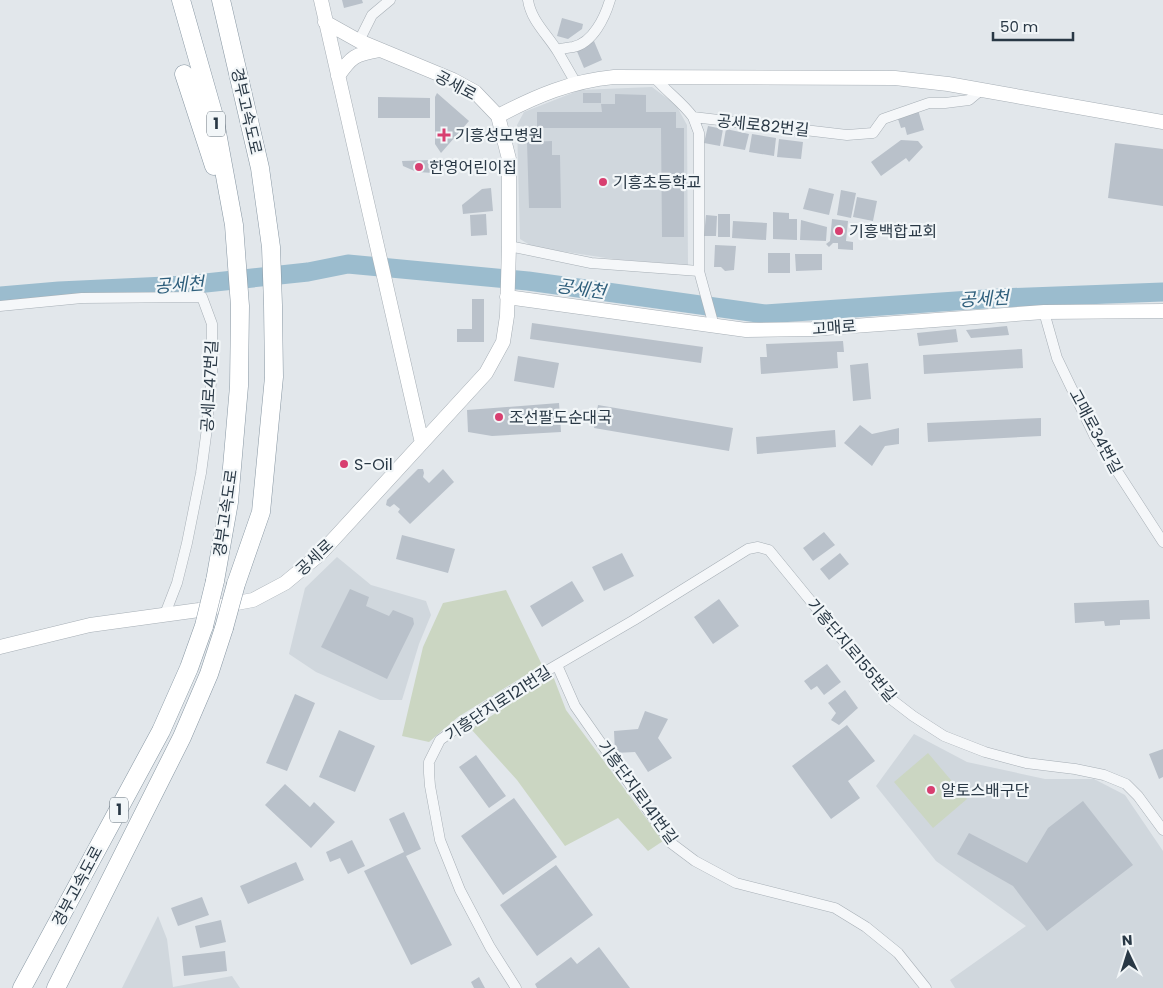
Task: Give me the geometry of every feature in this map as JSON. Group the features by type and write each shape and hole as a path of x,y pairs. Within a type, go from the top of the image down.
{"highway":[{"name":"경부고속도로","path":"22,988 161,731 189,668 204,626 215,581 229,502 239,386 240,306 237,251 214,116 181,0"},
{"name":"경부고속도로","path":"56,988 182,737 209,674 236,584 261,512 274,377 271,247 260,168 221,0"},
{"path":"184,74 234,226"}],"street":[{"path":"321,0 422,443"},
{"path":"359,42 372,15 390,0"},
{"path":"528,0 529,7 537,22 557,50 576,83"},
{"path":"557,50 564,47 574,47 585,42 602,20 610,0"},
{"name":"공세로","path":"0,647 90,625 199,610 253,600 286,584 320,554 486,373 502,342 507,316 509,159 498,116 475,92 453,80 359,42 325,22"},
{"path":"338,76 347,62 360,53 379,50"},
{"path":"498,116 549,91 590,79 614,77 895,78 948,84 1163,122"},
{"path":"655,78 686,107 693,117"},
{"name":"공세로82번길","path":"714,326 699,271 699,133 693,117 847,134 872,133 883,119 929,103 969,100 981,90"},
{"path":"509,252 591,263 699,271"},
{"name":"공세로47번길","path":"0,306 82,298 202,297 212,324 212,371 207,428 201,473 187,543 177,584 165,614"},
{"name":"고매로","path":"507,297 746,330 812,329 1044,312 1163,311"},
{"name":"고매로34번길","path":"1044,312 1057,358 1095,437 1163,542"},
{"name":"기흥단지로155번길","path":"557,665 634,620 748,549 758,547 769,550 887,696 913,716 944,736 985,752 1026,763 1104,774 1126,784 1138,796 1163,830"},
{"name":"기흥단지로121번길","path":"516,988 490,947 460,890 440,840 430,786 429,762 440,740 495,701 557,665"},
{"name":"기흥단지로141번길","path":"557,665 576,706 672,843 695,861 736,883 835,908 866,927 898,953 926,988"}],"shaded area":[{"name":"기흥초등학교","path":"652,87 676,105 687,125 688,265 613,259 533,247 520,239 517,125 524,112 580,90"},
{"path":"337,557 371,585 426,601 431,615 419,644 402,700 380,700 316,672 289,654 305,588"},
{"path":"914,734 967,762 1045,779 1094,779 1125,795 1163,851 1163,988 955,988 950,980 1026,926 936,861 876,786"},
{"path":"158,916 167,939 173,987 232,976 240,988 122,988"}],"green space":[{"path":"506,590 542,665 458,717 429,742 402,736 423,647 443,603"},
{"path":"553,676 566,710 663,841 648,851 618,818 565,846 517,780 471,729"},
{"name":"알토스배구단","path":"928,753 967,799 933,828 894,782"}],"building":[{"path":"342,0 362,0 363,3 344,8"},
{"path":"562,18 583,24 582,29 568,39 557,36"},
{"path":"594,41 602,60 584,68 576,49"},
{"path":"437,93 469,121 441,153 435,144 435,97"},
{"path":"583,93 601,93 601,103 583,103"},
{"path":"615,94 646,95 646,112 676,112 676,128 684,128 684,237 662,237 661,128 537,128 537,112 602,112 601,104 615,104"},
{"path":"378,97 430,98 430,118 378,118"},
{"path":"918,110 924,130 907,135 905,127 901,128 897,116"},
{"path":"708,126 723,129 720,146 704,143"},
{"path":"726,129 749,134 745,150 723,146"},
{"path":"752,134 776,138 774,156 749,152"},
{"path":"779,139 803,142 801,159 777,157"},
{"path":"901,140 918,141 923,147 909,162 906,158 881,176 871,162"},
{"path":"552,141 552,155 560,155 561,208 529,208 527,142"},
{"path":"1115,143 1163,149 1163,206 1108,198"},
{"name":"한영어린이집","path":"432,160 434,173 417,172 403,166 402,161"},
{"path":"491,188 493,211 463,214 462,205 482,189"},
{"path":"809,188 834,194 829,215 803,209"},
{"path":"841,190 856,193 851,218 837,215"},
{"path":"857,197 877,201 873,221 853,217"},
{"path":"773,212 789,213 789,219 797,219 797,240 773,239"},
{"path":"486,214 487,235 471,236 470,215"},
{"path":"718,214 730,214 730,237 718,237"},
{"path":"706,215 717,216 716,236 704,236"},
{"name":"기흥백합교회","path":"832,219 848,221 846,241 853,242 853,250 838,249 838,243 833,243 829,247 826,244 830,241"},
{"path":"801,220 827,227 826,241 800,240"},
{"path":"733,221 767,223 766,240 732,238"},
{"path":"715,245 736,246 734,270 725,271 721,267 714,267"},
{"path":"768,253 790,253 790,273 768,273"},
{"path":"795,254 822,254 822,270 796,271"},
{"path":"472,299 484,299 484,342 457,342 457,329 472,329"},
{"path":"532,323 703,347 701,363 530,339"},
{"path":"1007,326 1009,335 971,338 966,330"},
{"path":"956,329 958,342 919,346 917,333"},
{"path":"843,341 844,352 837,352 838,368 761,374 760,357 767,357 766,344"},
{"path":"1022,349 1023,368 924,374 923,355"},
{"path":"518,356 559,363 554,388 514,381"},
{"path":"868,363 871,399 853,401 850,365"},
{"path":"559,403 561,432 492,436 468,432 467,410"},
{"path":"598,405 733,428 729,451 594,428"},
{"path":"1041,418 1041,436 928,442 927,423"},
{"path":"860,425 872,434 899,428 899,444 885,446 872,466 844,443"},
{"path":"835,430 836,447 757,454 756,437"},
{"path":"418,469 423,469 423,477 429,483 443,469 454,482 410,524 398,512 400,509 394,504 390,507 386,505 387,500"},
{"path":"824,532 835,545 813,561 803,548"},
{"path":"402,535 455,549 448,573 396,559"},
{"path":"622,553 634,576 604,591 592,567"},
{"path":"840,553 849,564 829,580 820,569"},
{"path":"572,581 584,601 542,627 530,606"},
{"path":"350,589 369,597 366,606 389,616 393,610 413,618 414,624 387,679 321,647"},
{"path":"719,599 739,626 713,644 694,617"},
{"path":"1149,600 1150,619 1120,620 1120,625 1105,626 1104,621 1075,623 1074,603"},
{"path":"827,664 841,682 824,695 817,686 811,690 804,681"},
{"path":"845,690 858,708 839,725 831,720 836,713 828,703"},
{"path":"295,694 315,703 287,771 266,763"},
{"path":"645,711 668,719 658,738 672,758 648,772 635,752 615,753 614,731 638,729"},
{"path":"847,725 875,761 848,781 860,798 831,819 792,766"},
{"path":"339,730 375,746 355,792 319,777"},
{"path":"1163,749 1163,777 1159,779 1149,754"},
{"path":"476,755 506,796 489,808 459,767"},
{"path":"285,784 310,807 314,802 335,822 311,848 265,805"},
{"path":"514,798 557,857 503,895 461,836"},
{"path":"1083,801 1133,865 1047,931 1013,886 957,854 969,833 1027,863 1048,828"},
{"path":"404,812 421,849 406,856 452,945 411,965 364,871 404,852 389,819"},
{"path":"352,840 365,866 348,874 340,858 330,862 326,852"},
{"path":"296,862 304,880 248,904 240,886"},
{"path":"556,865 593,915 537,956 500,905"},
{"path":"202,897 209,915 178,926 171,908"},
{"path":"221,920 226,942 200,948 195,926"},
{"path":"599,947 630,988 537,988 535,984 571,957 577,964"},
{"path":"225,951 227,971 184,976 182,956"},
{"path":"479,977 485,988 474,988 471,982"}],"waterway":[{"name":"공세천","path":"0,296 59,291 187,285 308,272 348,264 528,281 765,314 1000,298 1163,292"}],"place":[{"name":"기흥성모병원","path":"444,135"},
{"name":"한영어린이집","path":"419,167"},
{"name":"기흥초등학교","path":"603,182"},
{"name":"기흥백합교회","path":"839,231"},
{"name":"조선팔도순대국","path":"499,417"},
{"name":"S-Oil","path":"344,464"},
{"name":"알토스배구단","path":"931,790"}]}
